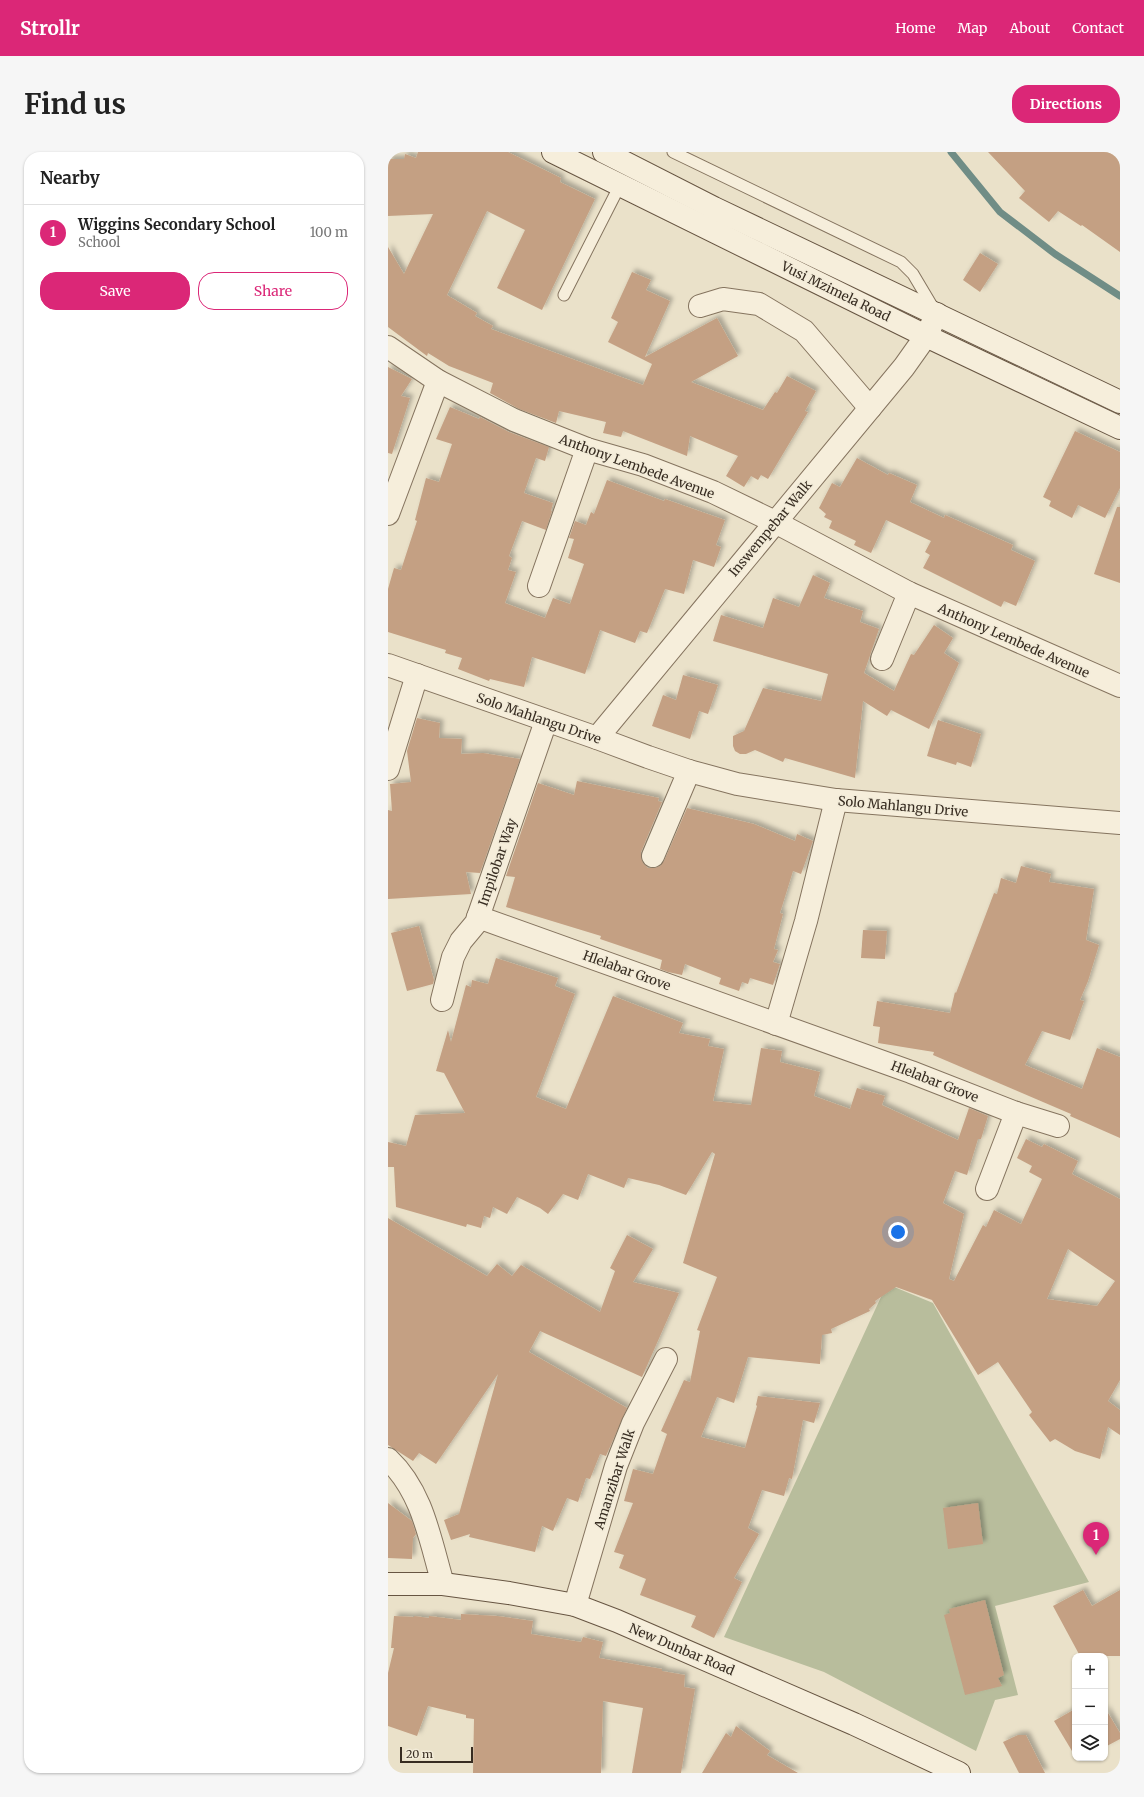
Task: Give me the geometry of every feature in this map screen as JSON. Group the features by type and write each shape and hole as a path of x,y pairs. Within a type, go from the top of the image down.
{"street":[{"name":"Vusi Mzimela Road","path":"553,152 926,336 1120,428"},
{"name":"Vusi Mzimela Road","path":"604,152 714,208 1120,402"},
{"path":"700,306 723,299 759,304 804,331 870,408"},
{"name":"Inswempebar Walk","path":"597,738 904,367 926,336 937,314"},
{"name":"Anthony Lembede Avenue","path":"388,347 438,381 514,420 587,449 643,465 713,492 775,522 909,593 1120,686"},
{"path":"388,514 438,381"},
{"path":"539,586 587,449"},
{"path":"882,659 909,593"},
{"name":"Solo Mahlangu Drive","path":"388,665 689,771 737,784 836,800 1120,823"},
{"path":"388,768 417,675"},
{"name":"Impilobar Way","path":"442,1000 453,956 461,941 476,923 546,721"},
{"path":"653,856 689,771"},
{"path":"776,1024 806,921 836,800"},
{"name":"Hlelabar Grove","path":"478,917 1058,1126"},
{"path":"987,1189 1016,1112"},
{"name":"Amanzibar Walk","path":"574,1605 616,1466 633,1423 666,1358"},
{"path":"388,1459 409,1483 423,1512 443,1584"},
{"name":"New Dunbar Road","path":"388,1584 443,1584 509,1593 574,1605 624,1624 847,1721 960,1773"}],"lane":[{"path":"673,152 901,262 913,274 937,314"},
{"path":"564,295 620,185"}],"green space":[{"path":"887,1284 933,1303 1089,1582 995,1606 1018,1695 995,1700 976,1751 824,1672 724,1637"}],"building":[{"path":"418,152 508,152 561,178 560,182 595,199 542,310 497,288 525,230 487,211 447,295 477,313 475,316 493,326 491,329 643,385 652,364 608,342 618,322 611,318 632,272 651,280 646,290 670,301 645,357 717,318 738,356 691,382 763,410 775,392 777,393 787,376 816,391 805,411 808,412 768,479 761,475 758,480 751,476 744,487 726,476 738,456 690,436 687,456 623,431 621,437 603,433 606,422 559,411 556,423 519,409 490,393 493,383 449,366 428,353 427,356 388,327 388,247 404,274 433,214 388,216 388,159 404,159 405,154 416,158"},
{"path":"988,152 1110,152 1120,159 1120,252 1082,225 1081,226 1058,211 1049,222 1019,198 1025,191"},
{"path":"980,253 998,264 980,292 963,280"},
{"path":"388,367 412,379 401,396 410,398 392,454 388,453"},
{"path":"450,407 479,419 480,417 509,432 549,447 545,461 536,458 524,493 553,503 552,511 546,530 522,521 509,556 512,558 508,570 516,572 505,603 545,618 553,598 570,604 584,564 568,558 574,539 569,538 575,521 586,525 591,512 594,514 607,480 664,501 665,499 725,520 716,545 721,547 714,567 693,560 684,594 665,589 647,633 640,631 635,643 600,630 585,674 532,657 524,687 490,679 489,681 458,669 462,658 445,653 446,650 388,632 388,589 394,568 401,570 417,521 415,520 426,478 439,482 452,444 436,439"},
{"path":"1075,431 1120,452 1120,488 1105,518 1078,505 1072,518 1049,506 1051,501 1043,497"},
{"path":"857,458 888,475 889,473 917,485 910,502 944,518 945,515 1013,545 1011,550 1035,561 1016,606 1004,601 1001,607 923,568 930,555 925,552 931,541 886,520 871,553 854,545 856,541 829,528 832,521 824,517 826,514 819,508 832,483 840,487"},
{"path":"1117,507 1120,507 1120,583 1094,574"},
{"path":"813,575 830,583 824,598 863,611 860,622 879,629 864,673 894,691 911,654 914,655 934,625 953,638 944,653 959,663 929,729 891,710 887,716 863,701 855,778 785,758 783,762 755,750 746,754 740,754 735,751 733,746 733,736 744,731 763,688 821,701 828,674 713,641 721,615 763,628 773,598 799,607"},
{"path":"683,675 718,685 708,714 699,711 690,739 652,726 663,695 676,700"},
{"path":"417,718 440,723 439,738 462,739 461,754 483,753 520,759 480,873 466,872 471,894 388,899 388,810 392,811 390,784 411,782 407,751"},
{"path":"938,720 981,734 971,767 957,762 956,765 927,756"},
{"path":"577,781 659,798 658,801 662,802 641,852 643,863 648,868 660,866 664,861 687,808 754,824 795,841 797,834 813,841 801,874 793,871 780,913 783,914 774,949 778,950 773,962 780,964 773,985 750,978 748,984 742,982 739,991 719,984 721,978 685,964 682,975 668,972 660,969 662,960 600,939 601,936 506,907 515,877 506,876 538,783 574,795"},
{"path":"1021,866 1051,874 1049,882 1094,889 1086,940 1099,945 1088,981 1080,1000 1084,1001 1070,1040 1042,1031 1025,1065 1082,1089 1097,1048 1120,1057 1120,1138 1070,1116 1071,1114 933,1055 934,1052 878,1043 880,1027 873,1026 877,1001 950,1013 955,992 956,993 994,893 997,894 1001,878 1016,883"},
{"path":"419,926 434,980 433,984 407,991 391,933"},
{"path":"863,930 887,931 885,959 861,958"},
{"path":"496,958 558,978 555,986 575,994 536,1097 566,1109 613,996 683,1023 679,1033 710,1039 708,1046 724,1049 713,1101 751,1105 761,1048 782,1051 780,1062 820,1072 814,1096 850,1109 857,1088 885,1096 882,1105 958,1140 969,1108 988,1116 981,1139 978,1139 967,1175 955,1171 943,1203 964,1214 949,1279 954,1281 983,1225 986,1227 994,1210 1021,1224 1042,1179 1029,1172 1032,1166 1017,1158 1026,1139 1042,1147 1044,1144 1078,1161 1072,1174 1120,1199 1120,1380 1108,1401 1120,1410 1120,1435 1108,1427 1100,1459 1075,1451 1055,1439 1050,1442 1029,1415 1032,1412 998,1362 978,1375 932,1300 896,1287 875,1301 876,1303 869,1309 870,1311 831,1329 832,1333 822,1335 820,1364 748,1357 734,1403 717,1397 701,1437 745,1448 757,1406 758,1396 820,1403 814,1423 803,1420 792,1479 789,1478 784,1496 762,1490 748,1528 759,1534 734,1578 742,1582 714,1638 691,1627 696,1616 640,1595 646,1579 619,1568 624,1555 614,1552 633,1503 624,1501 633,1469 653,1474 667,1434 661,1431 684,1380 690,1382 700,1331 697,1330 717,1277 683,1263 715,1154 712,1152 686,1195 659,1185 628,1178 624,1188 588,1174 578,1200 563,1194 548,1214 540,1208 517,1197 507,1214 493,1207 490,1218 484,1216 481,1228 467,1224 466,1227 396,1207 394,1167 388,1167 388,1142 406,1146 415,1115 465,1113 444,1073 436,1071 448,1030 451,1042 466,985 471,987 472,980 488,984","holes":["1068,1249 1115,1281 1097,1306 1047,1299"]},
{"path":"388,1218 487,1276 497,1264 512,1276 521,1265 600,1312 615,1271 610,1268 627,1235 653,1249 633,1282 679,1293 642,1377 540,1331 529,1352 627,1408 606,1456 600,1454 590,1479 586,1478 578,1502 567,1498 553,1531 542,1526 535,1552 469,1537 470,1534 451,1540 444,1520 459,1514 498,1374 436,1464 419,1453 413,1461 388,1445"},
{"path":"388,1503 412,1521 416,1534 413,1538 412,1559 388,1558"},
{"path":"978,1503 983,1544 948,1549 943,1508"},
{"path":"1083,1590 1092,1606 1120,1590 1120,1656 1108,1656 1108,1653 1078,1653 1053,1606"},
{"path":"985,1600 1004,1675 998,1678 1002,1686 965,1695 944,1615 950,1613 949,1609"},
{"path":"461,1614 497,1616 533,1621 531,1634 581,1642 583,1637 603,1642 599,1658 662,1669 662,1671 685,1675 684,1687 695,1689 681,1773 632,1773 643,1708 603,1701 601,1773 473,1773 474,1719 466,1718 466,1715 428,1706 417,1736 388,1726 388,1673 394,1648 391,1648 394,1616 429,1618 429,1616 461,1620"},
{"path":"1072,1711 1072,1751 1054,1721"},
{"path":"1108,1713 1120,1733 1120,1739 1108,1745"},
{"path":"736,1726 770,1751 767,1755 798,1773 702,1773 726,1733 731,1737"},
{"path":"1018,1735 1026,1735 1045,1773 1019,1773 1003,1742"}],"waterway":[{"path":"951,152 1000,212 1055,254 1120,296"}],"place":[{"name":"Wiggins Secondary School","path":"1096,1555"}]}
